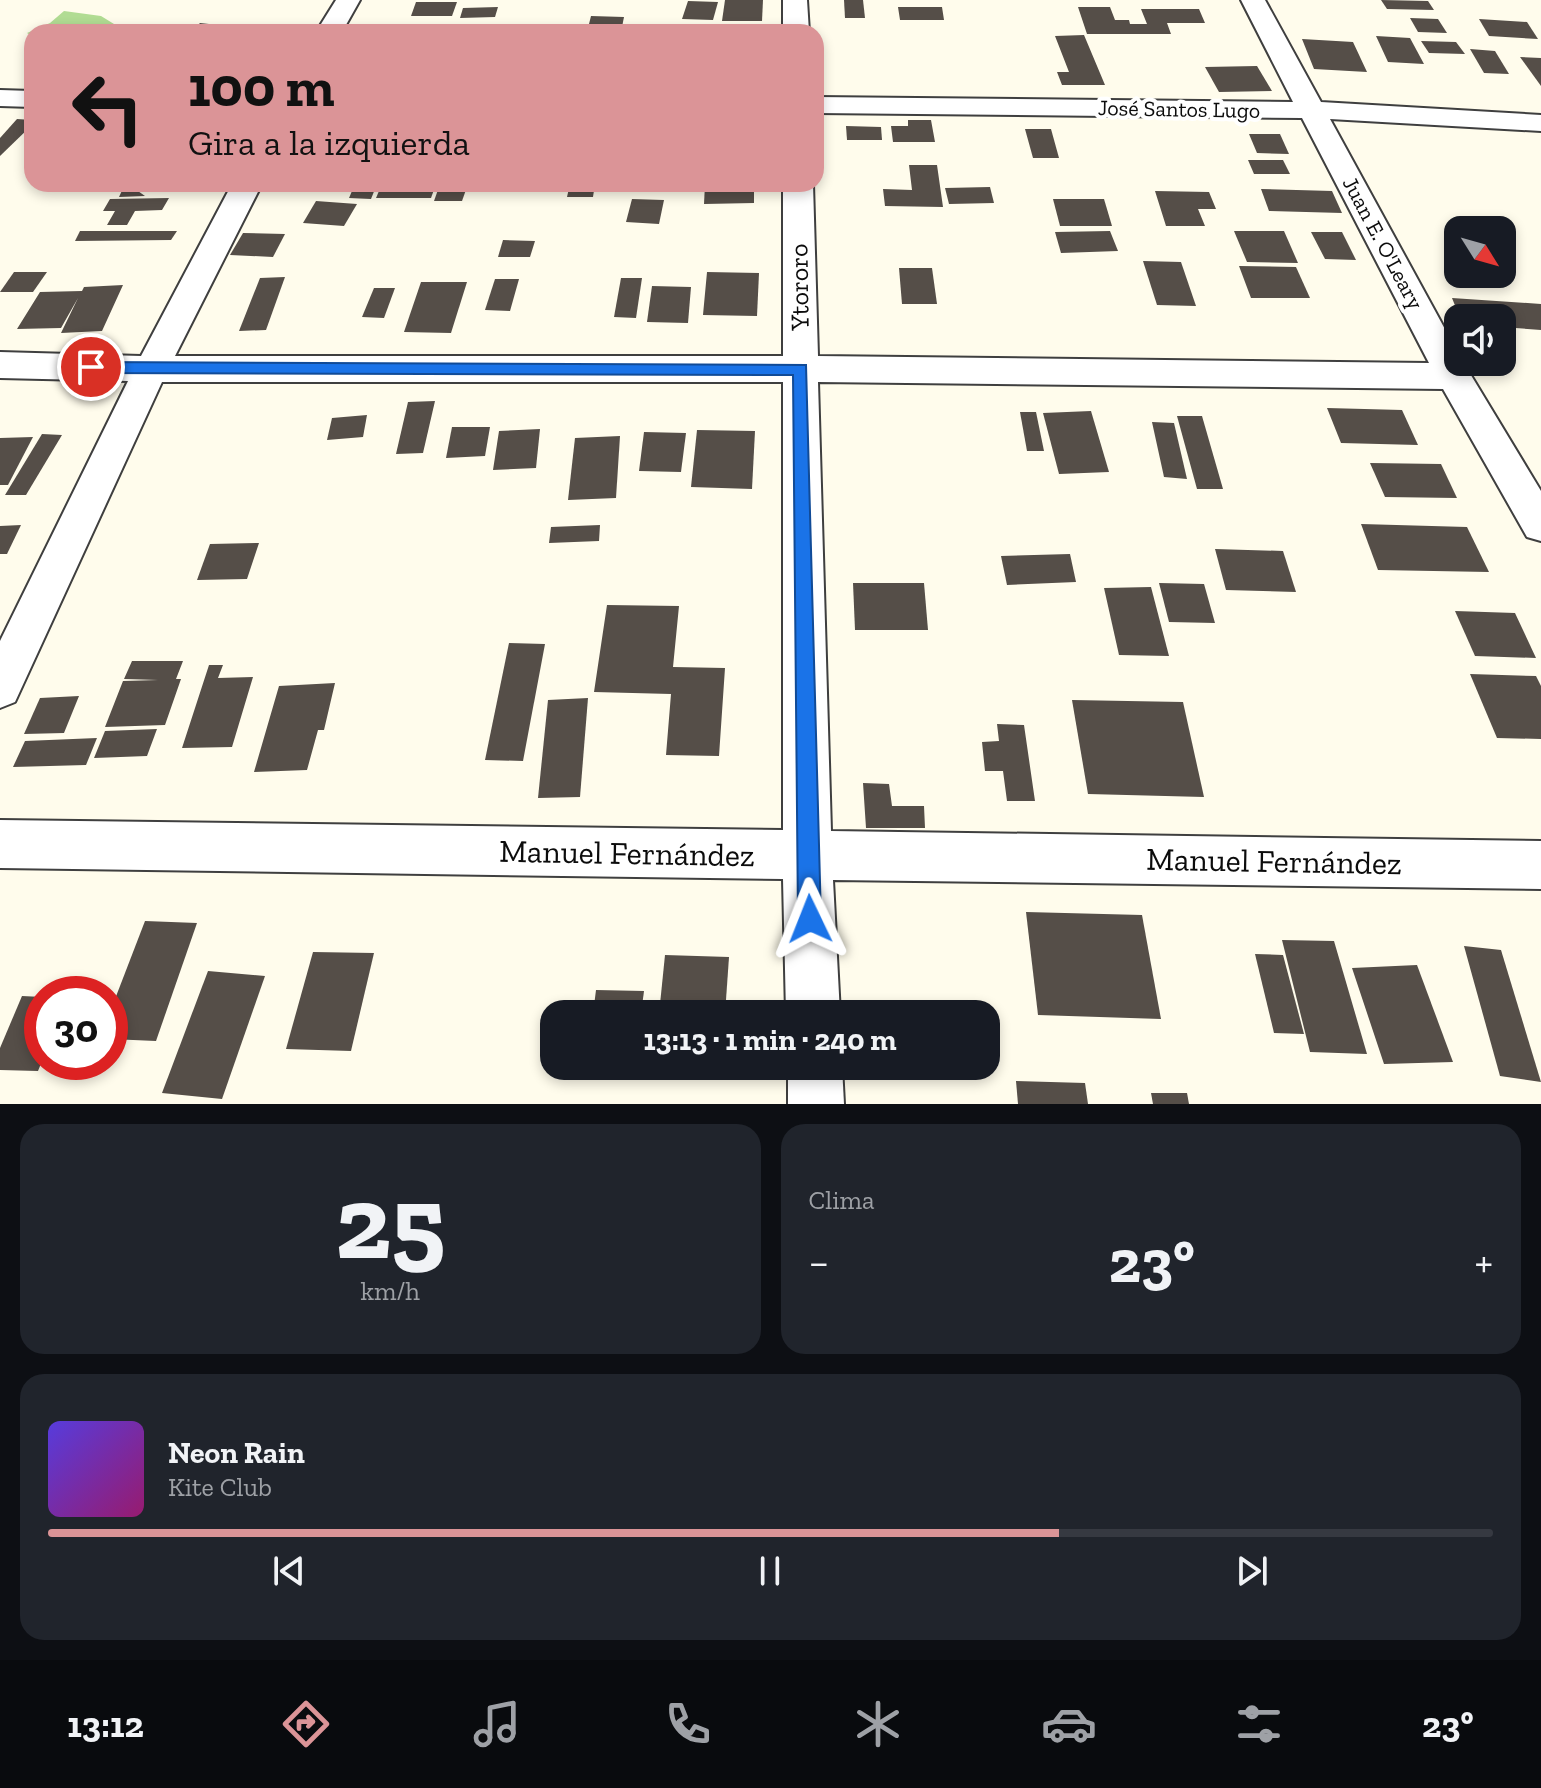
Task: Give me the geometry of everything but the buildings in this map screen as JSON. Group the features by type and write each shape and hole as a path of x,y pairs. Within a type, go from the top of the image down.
{"street":[{"path":"334,24 348,0"},
{"path":"795,0 796,24"},
{"name":"Juan E. O'Leary","path":"1253,0 1444,359"},
{"path":"0,98 24,99"},
{"name":"José Santos Lugo","path":"824,105 1314,110 1541,123"},
{"path":"0,687 151,369 243,192"},
{"name":"Ytororo","path":"798,192 807,855 812,1000"},
{"path":"0,365 151,369 800,369 1444,376"},
{"name":"Juan E. O'Leary","path":"1453,376 1541,525"},
{"name":"Manuel Fernández","path":"0,844 1541,865"},
{"path":"815,1080 816,1104"}],"green space":[{"path":"64,11 101,16 114,24 48,24"}],"route":[{"path":"91,367 800,369 810,919"}]}
